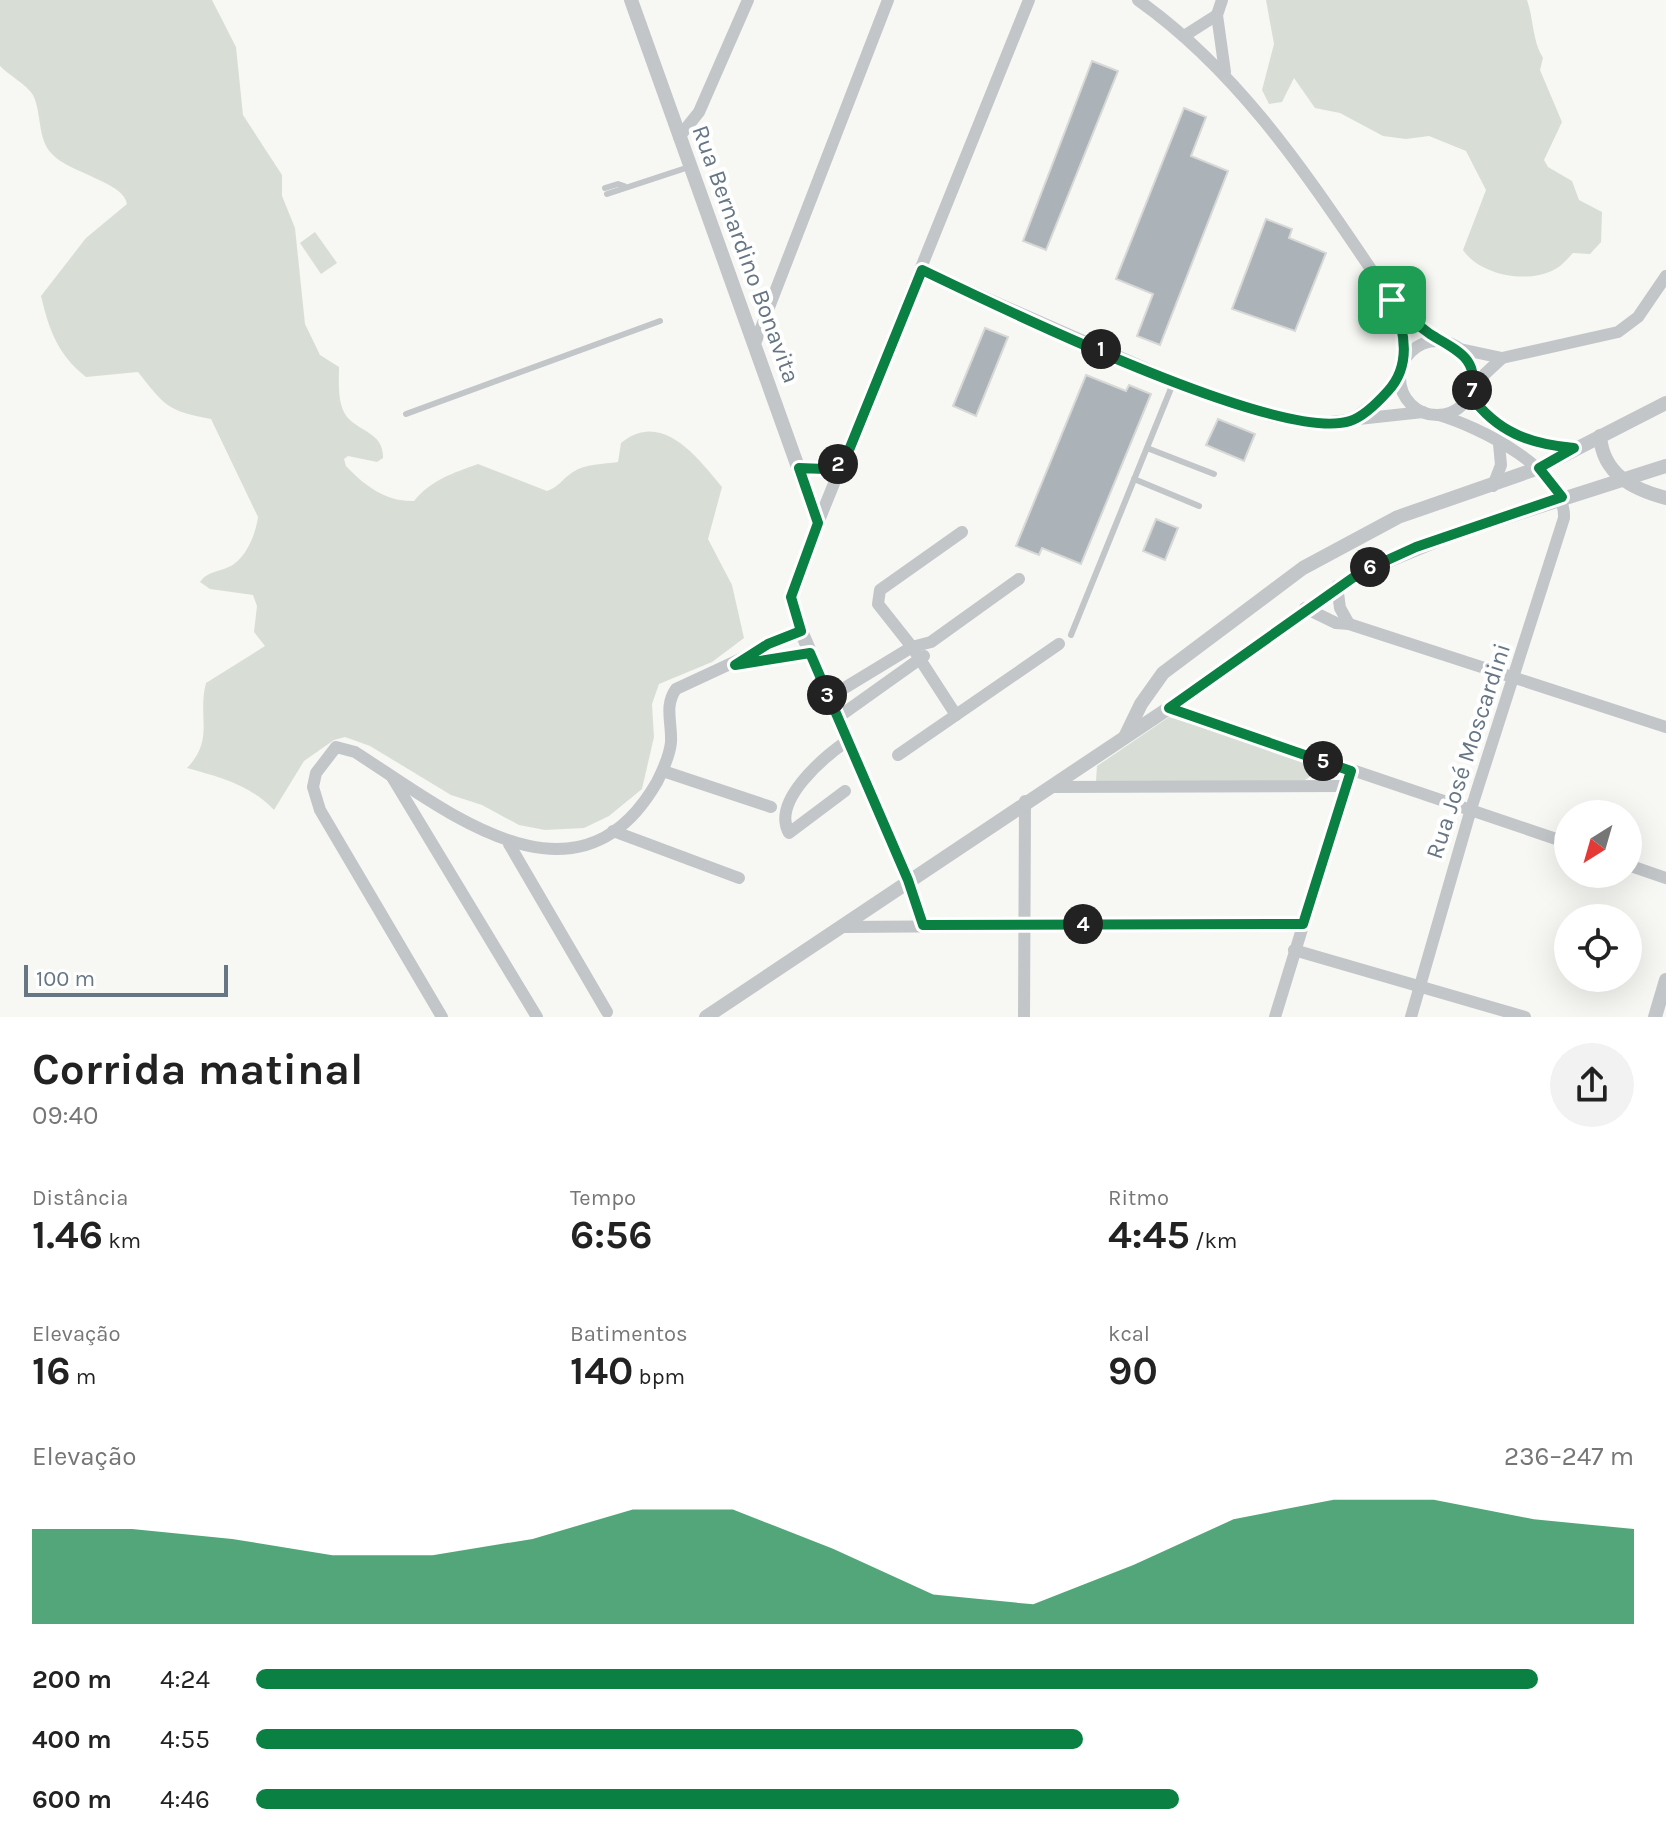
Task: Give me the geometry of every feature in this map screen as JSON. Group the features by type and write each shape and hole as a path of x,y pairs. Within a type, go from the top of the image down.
{"street":[{"name":"Rua Bernardino Bonavita","path":"631,0 689,167 756,341 818,523"},
{"path":"679,137 699,112 748,0"},
{"path":"756,341 888,0"},
{"path":"923,925 908,880 801,631 791,597 1029,0"},
{"path":"1138,0 1225,72 1270,123 1392,300 1415,323 1442,341 1460,349 1502,358 1618,332 1638,317 1666,276"},
{"path":"1222,0 1217,15 1225,72"},
{"path":"1184,36 1217,15"},
{"path":"922,270 1174,381 1271,416 1312,424 1423,412 1458,421 1539,468 1562,497"},
{"path":"1351,421 1374,404 1399,378 1405,358 1403,328 1392,300"},
{"path":"1405,358 1421,344 1442,341"},
{"path":"1460,349 1472,365 1472,390 1483,412 1505,430 1544,446 1574,448"},
{"path":"1439,415 1457,409 1502,358"},
{"path":"1399,378 1406,399 1423,412"},
{"path":"1125,737 1141,704 1163,673 1303,568 1398,517 1539,468 1666,403"},
{"path":"1600,436 1606,463 1625,481 1666,498"},
{"path":"1493,486 1501,465 1499,444"},
{"path":"799,468 825,469 847,455"},
{"path":"706,1017 844,927 1025,801 1169,708 1337,586 1416,547 1562,497 1625,481 1666,466"},
{"name":"Rua José Moscardini","path":"1411,1017 1471,809 1564,518 1562,497"},
{"path":"956,715 912,647 878,604 880,590 962,532"},
{"path":"828,698 912,647 931,642 1019,579"},
{"path":"1337,586 1340,608 1349,624"},
{"path":"1305,608 1336,623 1349,624 1666,727"},
{"path":"442,1017 320,810 313,787 316,773 336,747 355,752 462,820 509,844 546,851 586,845 630,818 663,771 671,744 669,698 676,689 735,665 768,644 801,631"},
{"path":"837,718 921,660 931,642"},
{"path":"898,755 1059,644"},
{"path":"735,665 810,653"},
{"path":"1169,708 1554,838"},
{"path":"845,791 789,833 785,819 793,794 820,760 847,741"},
{"path":"663,771 771,807"},
{"path":"1275,1017 1351,771"},
{"path":"390,774 537,1017"},
{"path":"1051,787 1345,786"},
{"path":"1024,1017 1025,801"},
{"path":"613,831 739,878"},
{"path":"509,844 607,1012"},
{"path":"1642,870 1666,878"},
{"path":"844,927 1303,924"},
{"path":"1294,950 1525,1017"},
{"path":"1655,1017 1666,980"}],"lane":[{"path":"606,191 618,184 624,186 689,167"},
{"path":"406,414 660,321"},
{"path":"1071,635 1174,381"},
{"path":"1147,448 1214,474"},
{"path":"1134,479 1199,506"}],"shaded area":[{"path":"0,0 212,0 236,47 243,115 282,175 282,196 295,228 305,324 320,355 339,367 340,399 347,417 380,443 383,458 377,462 348,456 344,459 346,466 368,486 394,499 414,501 435,482 478,464 547,491 578,469 618,462 621,443 636,434 651,431 678,441 722,487 708,539 732,585 744,638 712,662 659,684 652,704 654,737 642,789 609,816 584,828 545,830 519,825 482,805 451,795 370,746 345,737 334,740 304,761 274,810 245,788 187,768 201,747 206,683 265,646 254,632 257,606 253,595 210,589 200,582 207,575 230,567 239,560 250,542 258,517 211,419 168,405 138,372 86,377 68,360 56,341 41,296 86,238 127,204 124,196 116,190 60,161 47,148 33,95 0,66"},
{"path":"1266,0 1527,0 1543,58 1540,70 1562,122 1544,160 1548,167 1572,181 1579,200 1602,212 1601,242 1590,254 1573,253 1560,266 1536,276 1494,272 1471,259 1463,250 1486,190 1466,151 1429,136 1406,139 1383,136 1340,113 1315,108 1294,78 1282,102 1269,104 1262,90 1274,44"},
{"path":"315,232 337,263 321,274 300,243"},
{"path":"1169,717 1310,762 1311,776 1305,780 1102,785 1096,781 1097,766"}],"building":[{"path":"1092,61 1118,71 1046,250 1023,241"},
{"path":"1184,108 1206,117 1191,156 1228,171 1160,345 1137,336 1153,294 1116,279"},
{"path":"1266,219 1292,229 1289,238 1326,253 1295,331 1232,309"},
{"path":"985,328 1008,337 976,416 953,406"},
{"path":"1086,375 1126,391 1129,385 1151,394 1081,564 1042,548 1039,555 1016,546"},
{"path":"1218,419 1255,434 1244,461 1206,445"},
{"path":"1156,519 1178,528 1165,560 1143,551"}],"route":[{"path":"922,270 1216,398 1271,416 1312,424 1351,421 1388,392 1399,378 1405,358 1405,343 1403,328 1392,300 1428,333 1460,349 1467,357 1474,375 1470,395 1493,423 1544,446 1574,448 1539,468 1562,497 1416,547 1361,572 1337,586 1169,708 1351,771 1303,924 923,925 908,880 810,653 753,665 735,665 768,644 801,631 791,597 818,523 799,468 812,471 825,469 847,455 922,270"}]}
